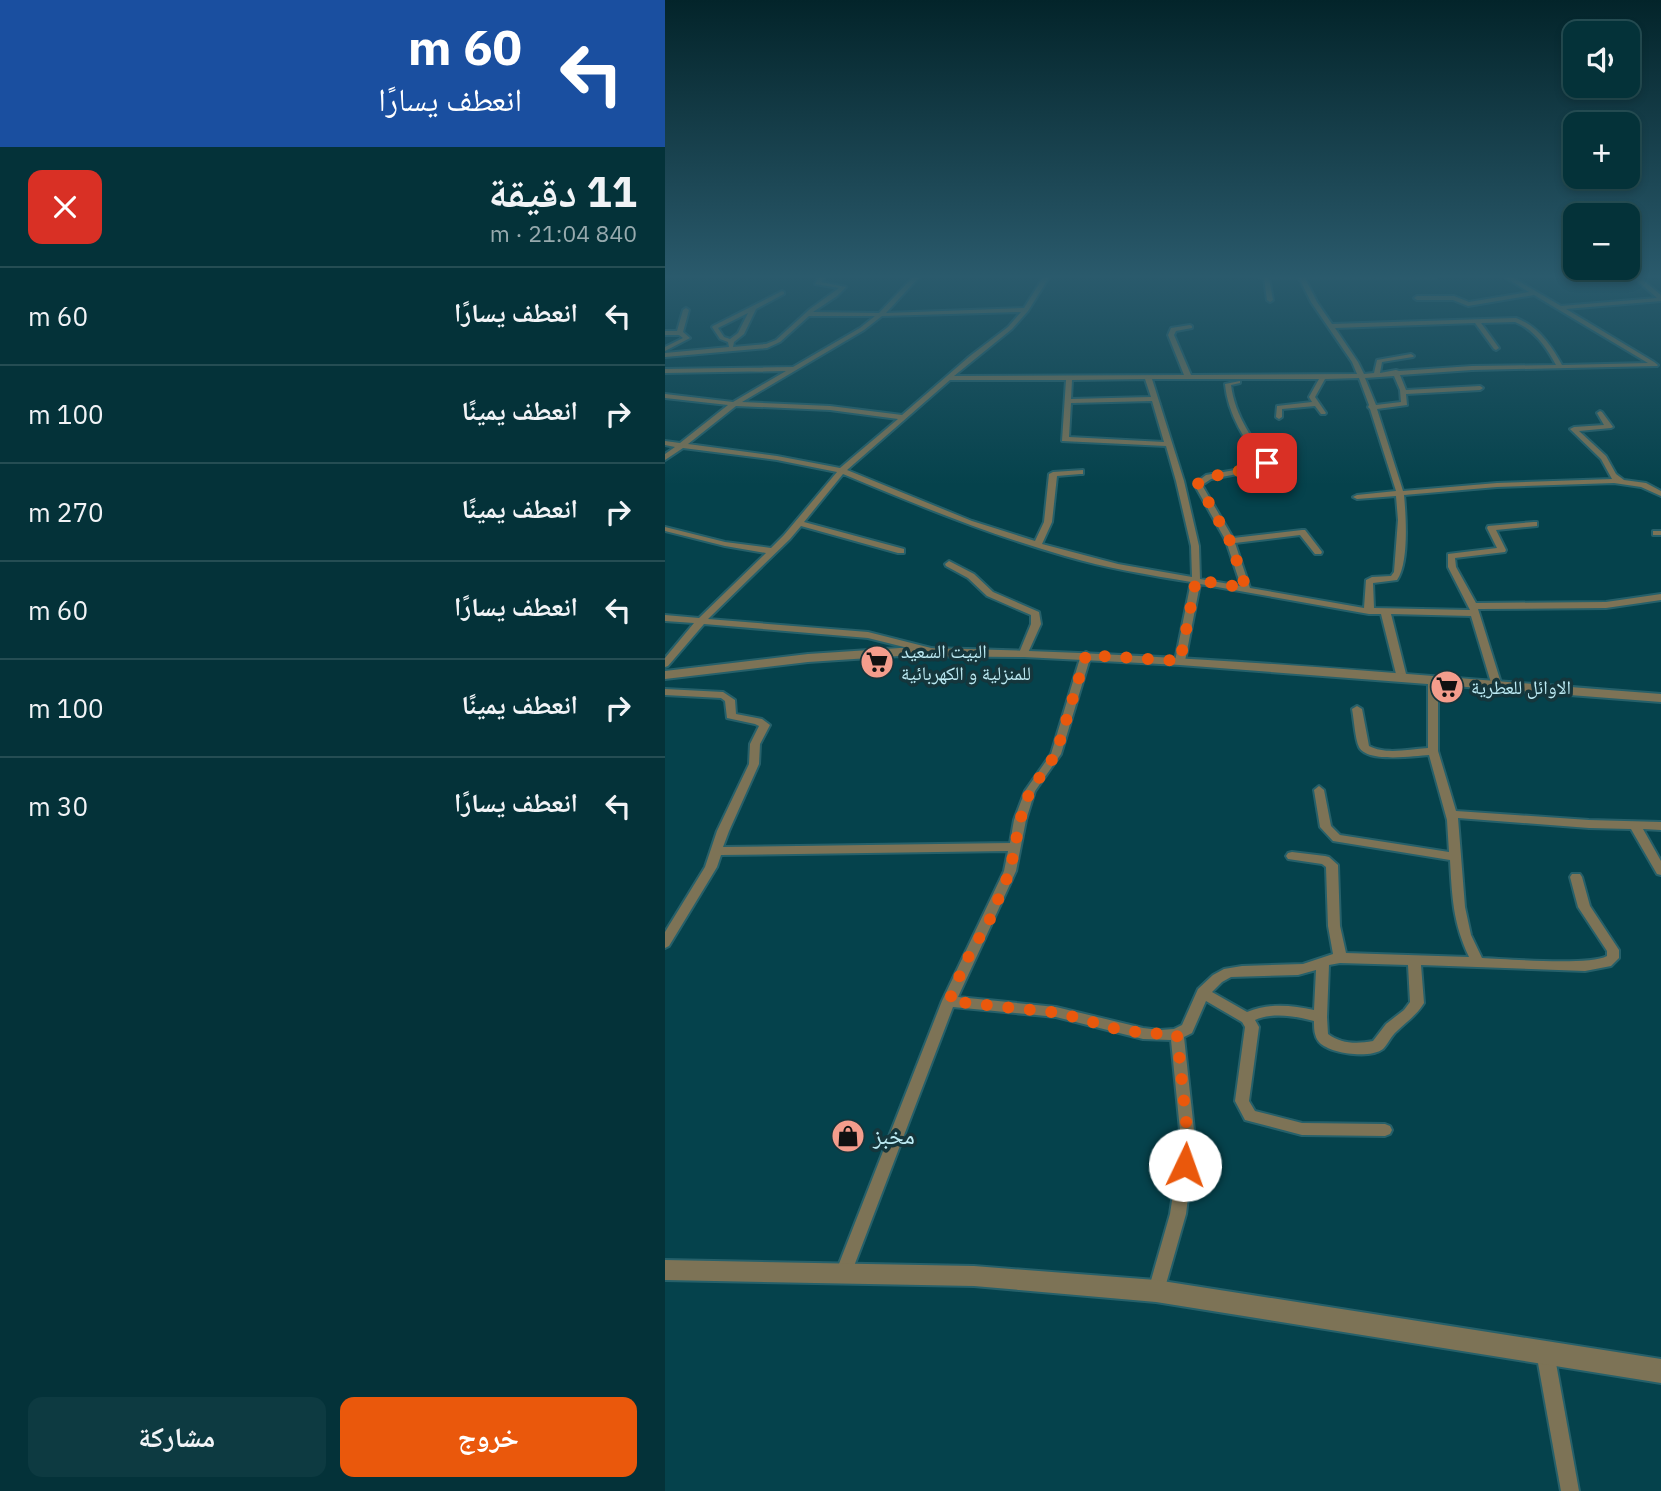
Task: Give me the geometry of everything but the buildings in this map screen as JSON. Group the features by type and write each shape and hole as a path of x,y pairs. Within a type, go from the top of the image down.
{"street":[{"path":"732,346 732,350"},
{"path":"665,355 761,346"},
{"path":"665,458 734,404 835,346"},
{"path":"665,664 702,620 800,523 842,471 987,346"},
{"path":"1175,346 1188,377"},
{"path":"1343,346 1362,376 1400,493 1402,520 1398,572 1394,578 1372,579 1369,582 1369,611"},
{"path":"1547,346 1560,366"},
{"path":"1624,346 1657,364"},
{"path":"1377,374 1379,361 1411,356"},
{"path":"949,378 1323,377 1396,372 1657,364"},
{"path":"665,371 714,372 762,367 795,369"},
{"path":"1371,407 1405,404 1396,372"},
{"path":"1148,377 1180,481 1195,546 1196,580 1180,661"},
{"path":"1246,588 1230,541 1198,483 1221,474 1269,466 1240,425 1229,395 1228,384 1278,383 1295,377"},
{"path":"1322,413 1312,397 1323,377"},
{"path":"1069,379 1065,439 1167,444"},
{"path":"1402,391 1481,388"},
{"path":"665,396 734,404 821,407 902,417"},
{"path":"1067,401 1155,399"},
{"path":"1279,417 1279,407 1316,404"},
{"path":"1600,413 1609,427 1574,429 1587,445 1605,459 1612,476 1649,487 1661,494"},
{"path":"665,443 777,458 842,471 969,523 1037,545 1118,566 1369,611 1606,605 1661,597"},
{"path":"1037,545 1048,522 1053,474 1080,472"},
{"path":"1357,497 1497,485 1622,481"},
{"path":"1649,487 1661,485"},
{"path":"800,523 901,551"},
{"path":"1497,686 1474,610 1452,567 1451,556 1502,550 1491,528 1534,524"},
{"path":"665,529 725,544 773,551"},
{"path":"1230,541 1301,533 1318,552"},
{"path":"949,564 971,576 991,594 1036,614 1036,624 1024,653"},
{"path":"1387,612 1386,619 1402,678"},
{"path":"665,618 879,636 936,652"},
{"path":"665,675 808,658 936,652 1024,653 1180,661 1661,698"},
{"path":"843,1274 949,1001 965,963 990,919 1010,871 1030,791 1056,754 1086,655"},
{"path":"1433,681 1433,751 1452,814 1459,907 1465,935 1478,963"},
{"path":"665,692 723,695 730,700 731,716 765,725 755,744 754,764 723,831 719,851 695,897 665,943"},
{"path":"1357,709 1367,751 1387,754 1433,751"},
{"path":"1319,790 1326,827 1331,835 1455,856"},
{"path":"1452,814 1661,826"},
{"path":"1635,826 1661,871"},
{"path":"719,851 1015,848"},
{"path":"1292,856 1325,860 1332,865 1334,926 1340,958"},
{"path":"949,1001 1060,1013 1124,1031 1177,1035 1187,1030 1203,993 1219,978 1234,971 1301,970 1340,958 1585,966 1610,961 1613,950 1584,907 1576,877"},
{"path":"1323,962 1320,1017 1324,1039 1338,1046 1377,1046 1417,1003 1413,961"},
{"path":"1203,993 1247,1018 1252,1032 1242,1101 1248,1114 1254,1118 1303,1129 1385,1130"},
{"path":"1247,1018 1269,1011 1320,1017"},
{"path":"1156,1291 1178,1214 1188,1140 1177,1035"},
{"path":"665,1270 974,1276 1156,1291 1661,1371"},
{"path":"1545,1352 1570,1491"}],"place":[{"name":"البيت السعيد للمنزلية و الكهربائية","path":"877,662"},
{"name":"الاوائل للعطرية","path":"1447,687"},
{"name":"مخبز","path":"848,1136"}],"route":[{"path":"1185,1165 1188,1140 1177,1035 1124,1031 1060,1013 949,1001 965,963 990,919 1010,871 1020,820 1030,791 1056,754 1086,655 1180,661 1196,580 1246,588 1230,541 1198,483 1221,474 1269,466 1267,463"}]}
